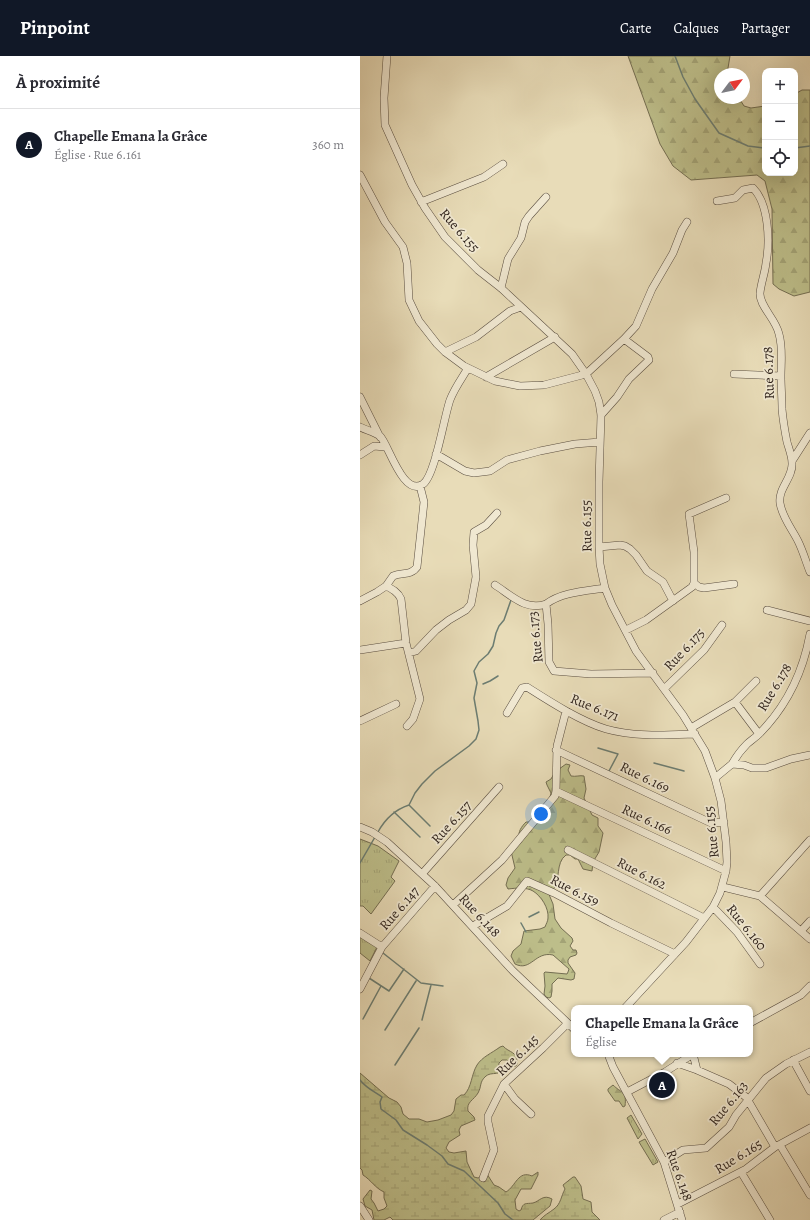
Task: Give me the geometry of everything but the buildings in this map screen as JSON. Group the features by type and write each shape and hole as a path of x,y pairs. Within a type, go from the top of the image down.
{"street":[{"name":"Rue 6.155","path":"387,56 384,98 385,125 400,160 421,202 436,227 478,270 501,288 572,354 586,374 599,402 601,415 599,547 600,564 606,588 612,605 636,651 693,731 705,751 715,778 721,802 726,849 726,872 723,887 704,918 675,954 628,1005"},
{"path":"421,202 484,177 503,164"},
{"path":"360,175 385,222 403,247 406,259 409,300 419,321 445,352 468,368 504,384 520,386 544,385 586,374 636,326 652,289 673,252 687,222"},
{"name":"Rue 6.178","path":"716,201 735,198 743,190 753,188 758,193 765,214 768,235 767,262 760,299 773,319 780,335 782,352 781,376 784,428 792,461 791,473 780,493 780,505 784,516 799,542 810,572"},
{"path":"501,288 508,259 521,238 525,222 546,197"},
{"path":"445,352 476,337 510,311 522,307"},
{"path":"486,377 555,337"},
{"path":"601,415 617,397 629,379 649,360 648,356 624,339"},
{"path":"360,397 400,475 411,485 420,486 427,480 436,454 450,398 468,368"},
{"path":"734,374 781,376"},
{"path":"360,427 380,436"},
{"path":"792,461 810,433"},
{"path":"436,454 465,471 474,473 490,471 507,460 540,451 575,444 600,442"},
{"path":"360,455 374,446 385,447"},
{"path":"360,601 386,586 393,576 410,573 414,571 417,566 424,502 420,486"},
{"path":"626,630 646,620 688,590 694,583 694,552 689,514 726,498"},
{"path":"409,653 416,651 436,630 466,610 471,604 476,577 473,545 474,532 486,525 497,513"},
{"path":"599,547 620,545 630,549 647,571 663,582 673,601"},
{"path":"694,583 704,588 734,584"},
{"name":"Rue 6.173","path":"495,585 527,605 538,606 546,604 549,662 554,671 591,674 653,673"},
{"path":"386,586 399,594 401,599 406,643 420,699 413,719 407,726"},
{"path":"546,604 553,599 569,594 606,588"},
{"path":"767,610 810,621"},
{"name":"Rue 6.175","path":"664,689 704,650 722,625"},
{"name":"Rue 6.178","path":"715,778 732,764 739,752 759,734 778,711 792,688 803,664 810,634"},
{"path":"360,650 406,643"},
{"path":"693,731 735,702 756,681"},
{"name":"Rue 6.171","path":"507,713 522,688 527,686 553,704 606,729 664,735 693,731"},
{"path":"735,702 759,734"},
{"path":"360,721 396,704"},
{"path":"453,905 502,860 552,800 556,791 556,750 566,710"},
{"name":"Rue 6.169","path":"556,750 711,823 724,822"},
{"path":"732,764 744,765 752,768 766,768 791,759 810,755"},
{"name":"Rue 6.157","path":"422,874 499,787"},
{"name":"Rue 6.166","path":"556,791 726,872"},
{"name":"Rue 6.148","path":"360,827 381,837 395,848 435,886 473,926 513,972 571,1027"},
{"path":"760,896 810,840"},
{"name":"Rue 6.162","path":"568,850 704,918"},
{"name":"Rue 6.159","path":"473,926 507,906 527,881 675,954"},
{"name":"Rue 6.147","path":"361,984 382,947 435,886"},
{"path":"723,887 760,896 810,939"},
{"name":"Rue 6.160","path":"712,906 737,932 760,964"},
{"path":"801,931 810,921"},
{"path":"360,933 382,947"},
{"path":"753,1021 801,995 810,986"},
{"name":"Rue 6.145","path":"483,1178 494,1150 488,1116 504,1084 567,1024"},
{"name":"Rue 6.163","path":"664,1162 683,1150 706,1148 729,1127 748,1099 766,1078 793,1060 810,1052"},
{"name":"Rue 6.148","path":"609,1057 613,1067 664,1162 682,1220"},
{"path":"627,1092 665,1072 688,1057"},
{"path":"694,1057 697,1070"},
{"path":"793,1060 810,1090"},
{"path":"677,1063 729,1084 748,1099 809,1191"},
{"path":"504,1084 514,1099 531,1114"},
{"name":"Rue 6.165","path":"678,1204 741,1172 778,1146 810,1128"},
{"path":"741,1172 770,1220"},
{"path":"361,1210 369,1220"},
{"path":"664,1220 680,1212"}],"green space":[{"path":"628,56 730,56 728,68 714,68 714,104 743,104 744,106 751,108 762,106 762,176 798,176 798,92 802,90 810,90 810,292 794,296 779,289 773,284 772,209 765,181 757,175 691,180 673,166 660,144"},
{"path":"566,764 570,765 568,770 571,776 584,776 586,789 584,798 592,815 598,818 598,826 603,833 599,852 593,862 592,871 583,869 578,859 575,859 570,855 566,855 560,862 555,886 553,890 548,892 553,904 555,919 561,928 572,938 573,941 570,946 573,950 576,950 577,953 568,960 568,963 575,973 574,979 558,978 552,984 551,997 549,998 544,994 544,973 567,974 569,969 553,955 542,956 529,964 520,966 515,964 511,956 513,951 521,944 524,931 545,927 548,918 546,906 542,899 533,891 524,888 508,889 506,885 508,878 515,868 511,851 519,838 520,830 526,822 533,822 550,797 551,793 546,782 551,779 555,772"},
{"path":"360,839 378,846 399,861 391,877 395,881 371,914 363,906 360,906"},
{"path":"360,936 377,947 370,961 360,953"},
{"path":"503,1046 515,1054 517,1060 516,1066 512,1066 507,1060 502,1060 499,1063 498,1073 489,1074 484,1078 481,1082 478,1093 468,1105 468,1111 475,1120 461,1126 459,1130 460,1135 449,1142 446,1148 449,1152 454,1153 466,1151 467,1162 474,1177 478,1178 487,1174 494,1185 506,1192 523,1175 532,1176 538,1172 531,1189 521,1189 515,1200 516,1209 519,1211 525,1204 533,1203 546,1197 552,1199 550,1206 533,1220 393,1220 390,1217 384,1220 374,1220 372,1210 365,1206 363,1199 370,1190 372,1191 371,1199 378,1211 387,1206 384,1198 384,1192 363,1175 360,1168 360,1073 389,1098 397,1102 401,1107 403,1114 409,1119 419,1119 427,1122 438,1120 451,1115 454,1111 456,1099 467,1092 479,1062 487,1055"},
{"path":"613,1085 623,1093 625,1098 625,1106 623,1107 619,1101 615,1101 608,1091 608,1089"},
{"path":"631,1115 642,1134 638,1139 627,1118"},
{"path":"645,1139 658,1162 653,1165 639,1142"},
{"path":"575,1177 581,1186 583,1199 591,1202 592,1212 600,1220 540,1220 558,1205 565,1189 563,1185"}],"waterway":[{"path":"675,56 683,77 695,99 719,133 748,146 762,148"},
{"path":"798,148 810,146"},
{"path":"378,832 390,816 409,805 415,793 435,771 469,746 476,739 479,730 474,698 477,683 474,671 479,662 488,654 493,646 496,633 504,620 511,600"},
{"path":"483,684 498,676"},
{"path":"598,748 618,754 609,771"},
{"path":"654,763 684,771"},
{"path":"409,805 430,826"},
{"path":"394,812 420,837"},
{"path":"360,863 375,837"},
{"path":"529,917 539,912"},
{"path":"521,923 526,932"},
{"path":"383,953 421,983 443,986"},
{"path":"369,978 389,991 404,969"},
{"path":"385,1030 416,981"},
{"path":"422,1020 431,985"},
{"path":"363,1019 381,986"},
{"path":"395,1065 419,1028"},
{"path":"360,1080 368,1088 382,1097 380,1102 381,1109 396,1120 403,1130 442,1156 448,1164 464,1171 498,1203 505,1214 513,1220"}],"place":[{"name":"Chapelle Emana la Grâce","path":"662,1085"}]}
